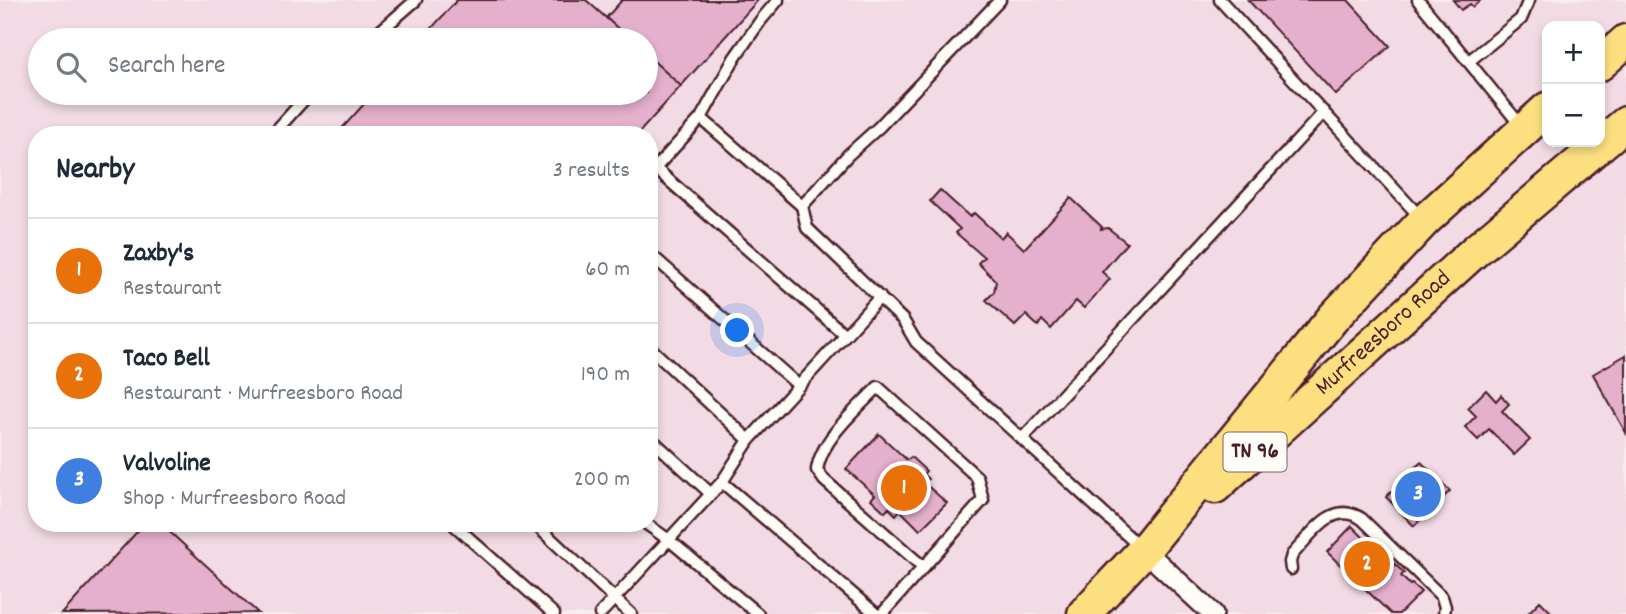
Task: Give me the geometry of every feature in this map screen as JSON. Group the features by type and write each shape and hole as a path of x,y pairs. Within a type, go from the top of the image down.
{"highway":[{"path":"1605,60 1626,41"},
{"name":"Murfreesboro Road","path":"1084,614 1144,550 1333,318 1424,221 1536,119"},
{"name":"Murfreesboro Road","path":"1144,550 1475,251 1626,123"}],"street":[{"path":"1144,550 1213,614"}],"lane":[{"path":"384,28 416,0"},
{"path":"658,166 701,118 735,57 778,0"},
{"path":"802,206 848,155 879,127 1000,0"},
{"path":"1220,0 1424,221"},
{"path":"1418,0 1469,61 1536,119"},
{"path":"1469,61 1521,19 1529,0"},
{"path":"280,126 299,105"},
{"path":"1022,439 1324,112"},
{"path":"701,118 802,206 807,228 903,320 916,342 1144,550"},
{"path":"658,176 844,334"},
{"path":"658,261 798,385"},
{"path":"600,614 722,482 749,440 880,297"},
{"path":"658,355 749,440"},
{"path":"722,482 879,614 983,500 977,477 878,387 826,445 819,457 817,470 824,480 922,566"},
{"path":"658,445 709,493"},
{"path":"1291,569 1292,555 1324,522 1340,512 1348,511 1362,519 1442,597 1444,614"},
{"path":"462,532 554,614"},
{"path":"543,532 631,614"},
{"path":"658,532 758,614"}],"shaded area":[{"path":"0,0 1626,0 1626,614 0,614"}],"building":[{"path":"457,0 586,0 618,28 432,28"},
{"path":"622,0 758,0 681,86 658,65 658,28 617,28 606,18"},
{"path":"1248,0 1348,0 1390,46 1336,95"},
{"path":"1453,0 1481,0 1473,7 1470,4 1461,10"},
{"path":"658,65 681,86 645,126 344,126 363,105 658,105"},
{"path":"940,190 970,217 974,213 1001,238 1006,232 1024,249 1071,198 1102,227 1101,229 1108,228 1127,243 1102,272 1110,279 1084,308 1076,301 1051,329 1042,320 1038,326 1026,315 1015,326 986,300 994,292 996,281 978,263 984,257 956,233 960,229 930,201"},
{"path":"1626,355 1626,433 1593,374"},
{"path":"1486,390 1496,401 1501,395 1509,404 1502,411 1530,440 1514,455 1489,429 1478,440 1465,427 1476,416 1468,408"},
{"path":"879,434 907,460 911,457 926,471 923,474 928,479 924,483 947,503 920,530 900,510 896,515 889,508 885,512 871,499 875,495 846,469"},
{"path":"1421,462 1450,491 1414,526 1386,497"},
{"path":"1352,526 1382,556 1384,554 1404,573 1401,576 1410,585 1421,592 1399,614 1391,614 1327,552"},
{"path":"137,532 170,532 258,613 62,614"},
{"path":"1540,601 1553,614 1527,614"}],"place":[{"name":"Zaxby's","path":"904,488"},
{"name":"Valvoline","path":"1418,494"},
{"name":"Taco Bell","path":"1367,564"}]}
